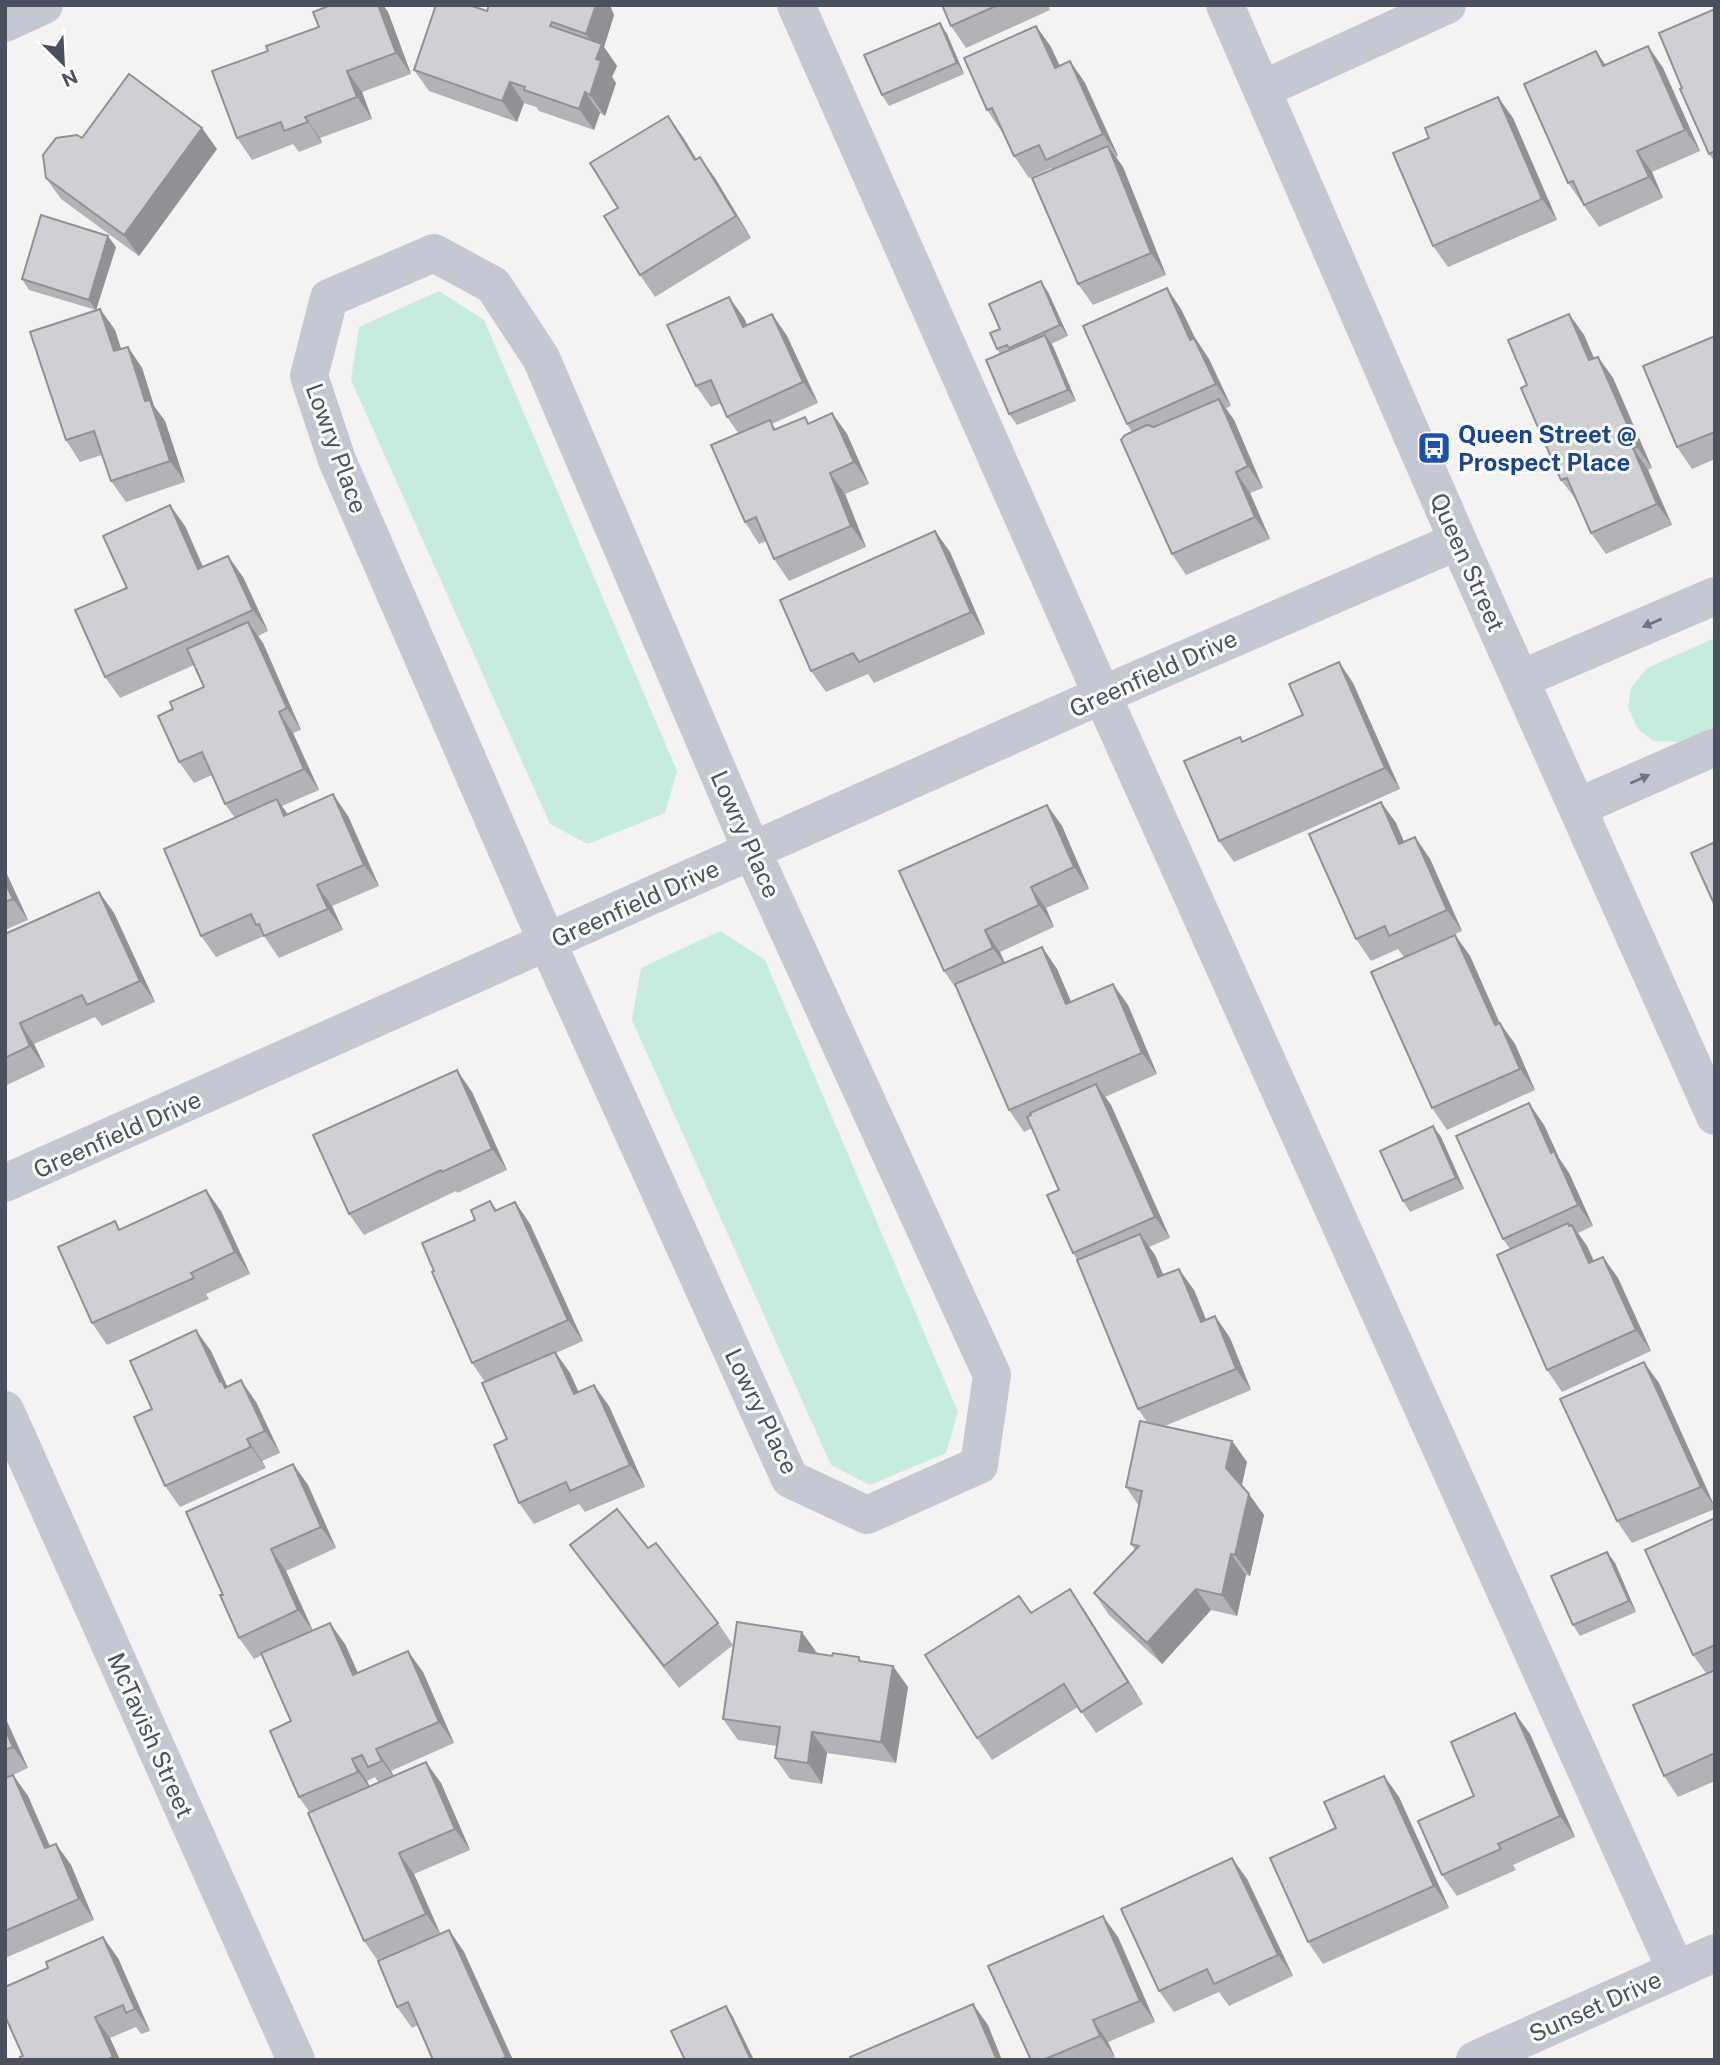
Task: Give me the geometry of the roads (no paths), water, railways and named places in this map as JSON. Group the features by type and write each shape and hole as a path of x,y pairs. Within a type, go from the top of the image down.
{"street":[{"path":"5,23 44,5"},
{"path":"796,5 1102,695 1676,1970"},
{"name":"Queen Street","path":"1225,5 1458,541 1715,1116"},
{"path":"1263,89 1447,5"},
{"name":"Lowry Place","path":"434,253 493,285 541,358 752,851 992,1375 979,1465 867,1515 790,1479 547,942 337,460 309,376 328,298 434,253"},
{"name":"Greenfield Drive","path":"5,1183 1102,695 1458,541"},
{"path":"1521,679 1715,596"},
{"path":"1578,807 1715,747"},
{"name":"McTavish Street","path":"5,1410 290,2058"},
{"name":"Sunset Drive","path":"1475,2060 1715,1953"}],"place":[{"name":"Queen Street @ Prospect Place","path":"1434,448"}]}
